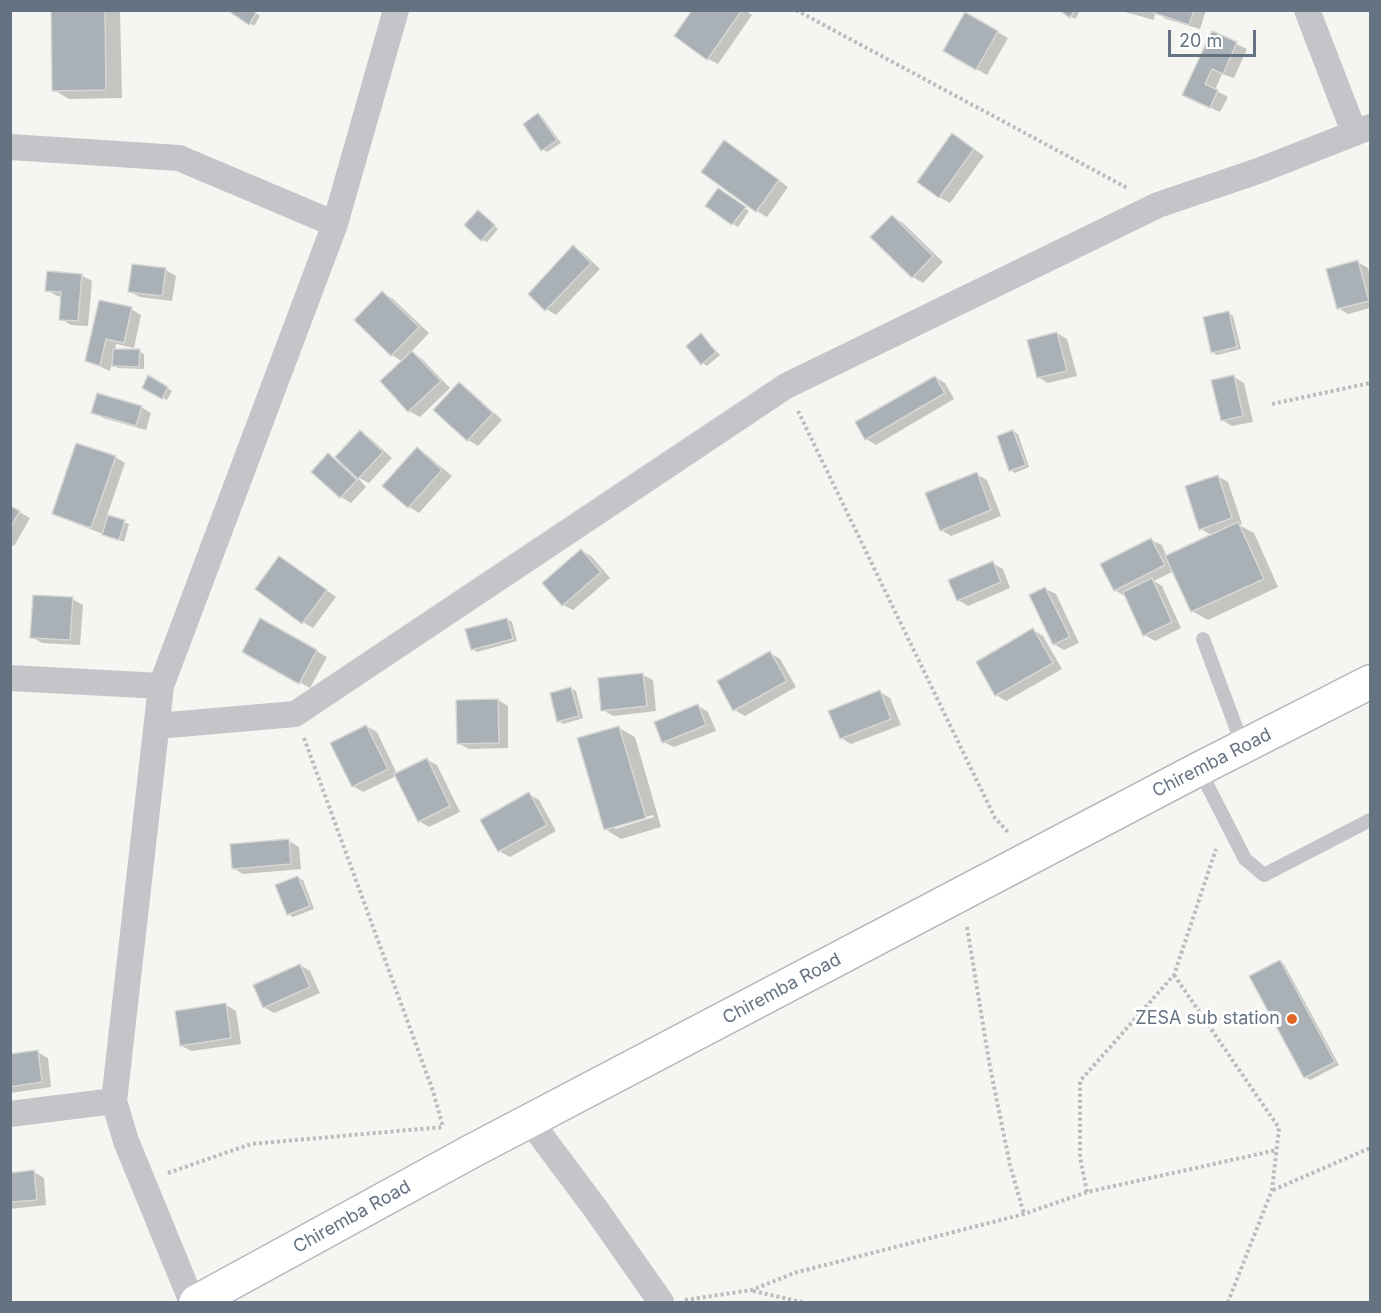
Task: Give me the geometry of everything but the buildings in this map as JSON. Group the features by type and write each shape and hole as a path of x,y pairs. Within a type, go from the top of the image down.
{"main road":[{"name":"Chiremba Road","path":"194,1302 472,1151 1199,769 1371,682"}],"street":[{"path":"194,1302 142,1182 114,1101 161,686 335,224 396,10"},
{"path":"157,726 295,714 786,386 1158,205 1258,171 1362,130 1307,10"},
{"path":"10,147 179,158 335,224"},
{"path":"10,678 161,686"},
{"path":"10,1114 114,1101"},
{"path":"530,1121 595,1209 669,1302"}],"lane":[{"path":"1203,639 1244,746"},
{"path":"1199,769 1245,859 1264,875 1371,820"}],"path":[{"path":"796,10 1158,205"},
{"path":"1272,404 1371,383"},
{"path":"786,386 995,818 1032,858"},
{"path":"295,714 433,1091 443,1127 472,1151"},
{"path":"1087,1192 1080,1157 1080,1081 1174,975 1225,823"},
{"path":"962,895 990,1067 1010,1165 1024,1214"},
{"path":"1174,975 1279,1128 1272,1190 1228,1302"},
{"path":"142,1182 251,1144 443,1127"},
{"path":"1272,1190 1371,1148"},
{"path":"669,1302 752,1290 794,1273 1024,1214 1087,1192 1277,1150"},
{"path":"752,1290 802,1302"}],"place":[{"name":"ZESA sub station","path":"1292,1019"}]}
